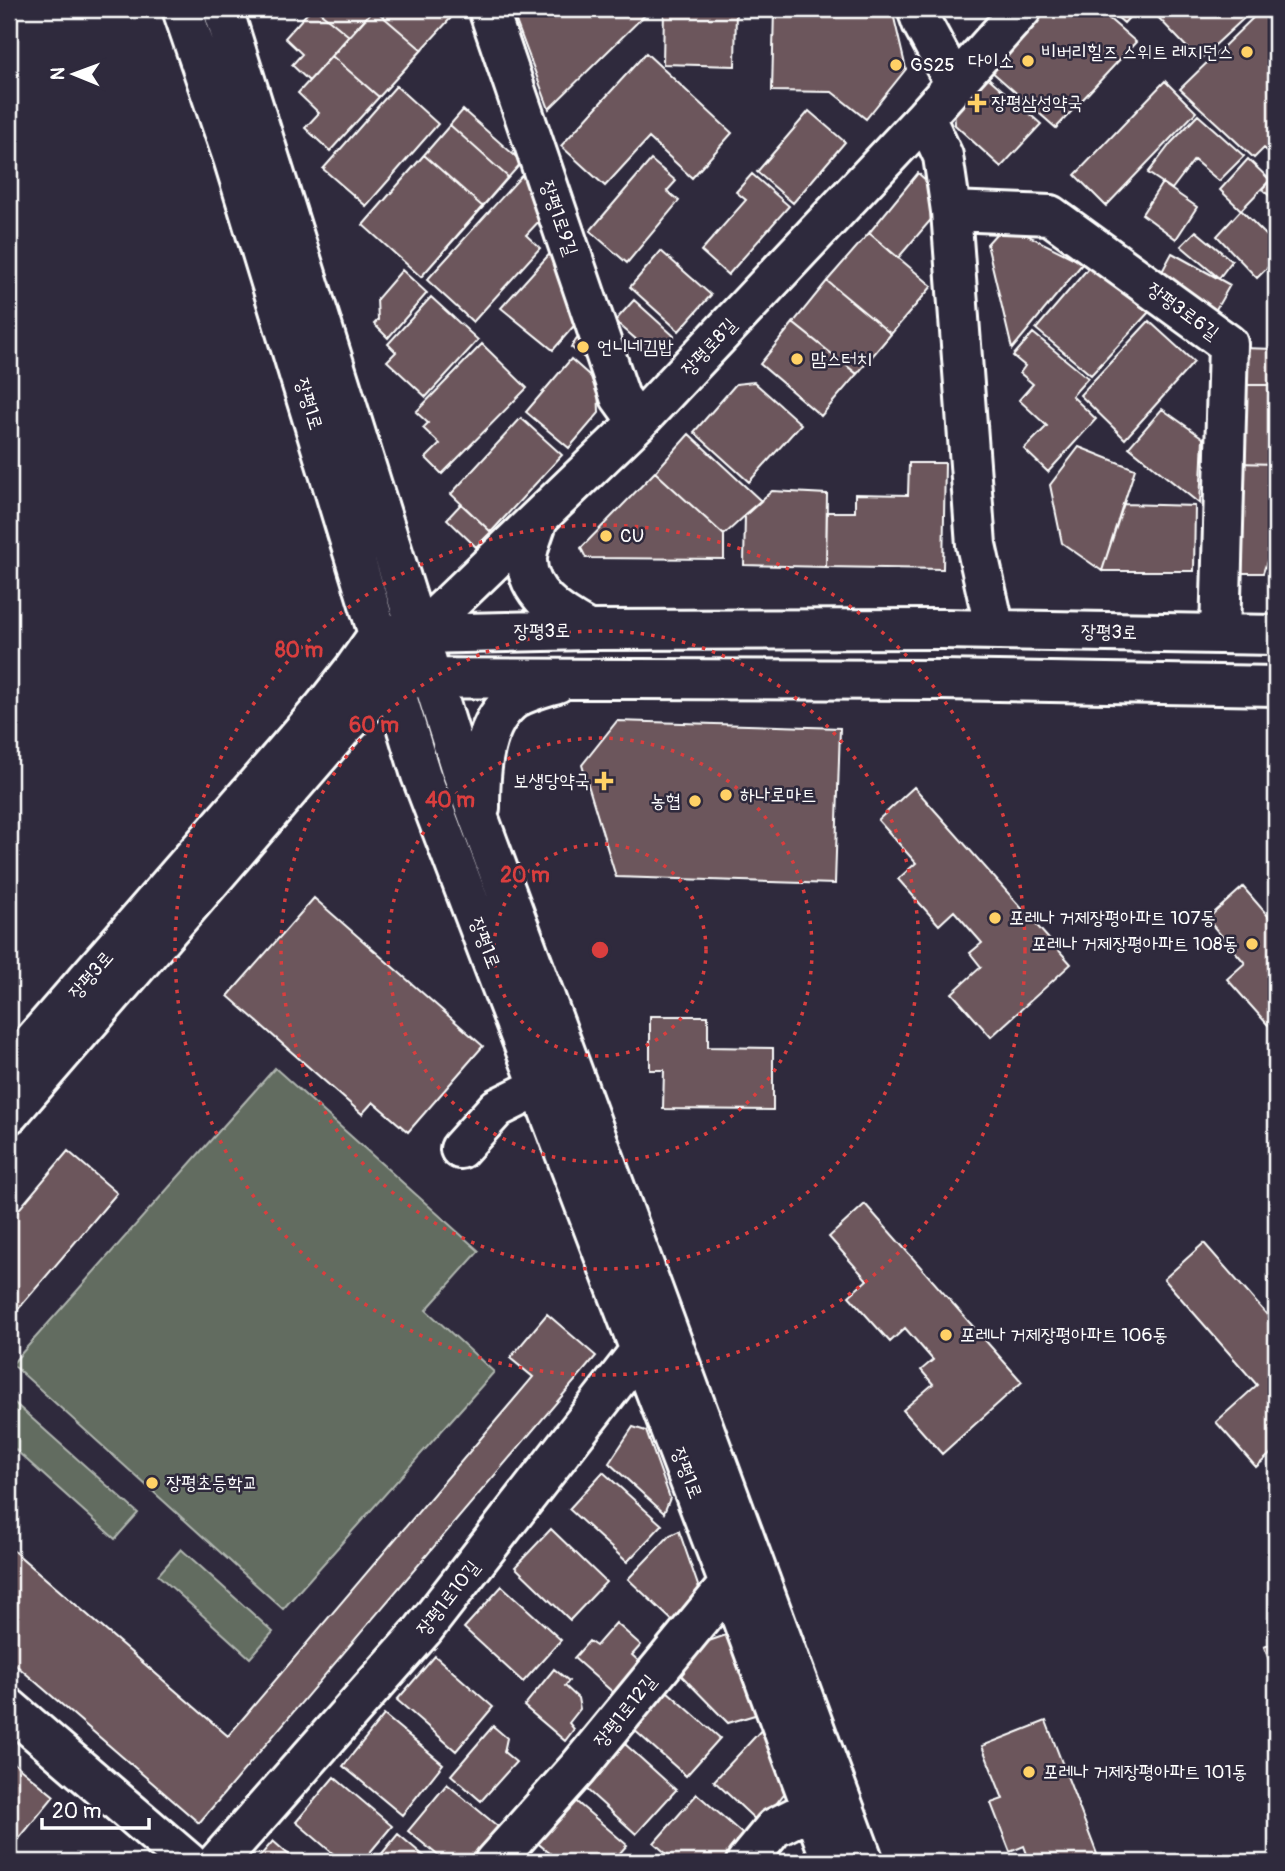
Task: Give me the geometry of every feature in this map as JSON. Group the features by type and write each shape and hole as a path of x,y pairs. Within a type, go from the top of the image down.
{"street":[{"name":"장평1로","path":"182,9 233,158 421,775 663,1320 740,1571 825,1802 864,1862"},
{"name":"장평1로","path":"223,9 454,749 480,817 556,1079 640,1350 740,1571"},
{"name":"장평1로9길","path":"488,9 620,397 638,422"},
{"path":"917,9 955,84"},
{"name":"장평로8길","path":"391,678 418,634 638,422 925,117 1022,9"},
{"path":"925,117 943,156 951,211 976,545 995,630"},
{"name":"장평3로6길","path":"951,211 1050,215 1228,344 1220,634"},
{"path":"538,519 527,557 531,576 542,598 563,617 588,630"},
{"name":"장평3로","path":"9,1069 315,717 378,635 588,630 995,630 1276,635"},
{"name":"장평3로","path":"9,1114 333,740 391,678"},
{"path":"391,678 941,680 1276,686"},
{"path":"480,817 480,779 488,736 501,714 516,699 570,679"},
{"path":"460,1149 497,1108 556,1079"},
{"name":"장평1로10길","path":"217,1862 423,1630 663,1320"},
{"name":"장평1로12길","path":"494,1862 578,1768 740,1571"},
{"path":"9,1708 188,1862"},
{"name":"장평1로","path":"825,1802 832,1862"},
{"path":"746,1862 774,1828 825,1802"}],"shaded area":[{"path":"275,1068 479,1251 426,1310 494,1372 283,1609 12,1364"},
{"path":"9,1398 138,1513 115,1539 9,1444"},
{"path":"181,1549 273,1632 250,1658 158,1575"}],"building":[{"path":"311,9 459,9 330,151 305,128 319,113 298,93 309,81 292,65 302,54 285,38"},
{"path":"311,9 316,9 349,36 309,81 292,65 302,54 285,38"},
{"path":"316,9 374,9 349,36"},
{"path":"374,9 422,50 379,97 332,56"},
{"path":"517,9 651,9 549,109 513,13"},
{"path":"664,9 736,9 735,66 663,64"},
{"path":"774,9 892,9 906,69 866,119 832,92 772,91"},
{"path":"1046,9 1098,9 1136,42 1056,128 990,70"},
{"path":"1108,9 1137,9 1124,23"},
{"path":"1156,9 1254,9 1199,60 1153,12"},
{"name":"비버리힐즈 스위트 레지던스","path":"1262,9 1269,9 1276,15 1276,152 1273,156 1264,148 1254,158 1180,89"},
{"path":"646,53 732,133 692,178 649,138 605,186 561,146"},
{"path":"332,56 379,97 330,151 305,128 319,113 298,93"},
{"path":"984,74 1041,124 1001,167 955,125 954,108"},
{"path":"1165,81 1196,112 1106,206 1075,175"},
{"path":"396,86 438,124 366,206 323,169"},
{"path":"463,110 522,162 421,277 363,225"},
{"path":"809,111 845,142 793,203 757,172"},
{"path":"1198,115 1244,156 1219,181 1194,160 1172,189 1148,173 1171,143"},
{"path":"450,125 508,177 421,277 363,225"},
{"path":"424,155 483,207 421,277 363,225"},
{"path":"1248,159 1270,180 1241,210 1220,190"},
{"path":"651,160 676,181 667,191 679,201 627,263 590,231"},
{"path":"524,173 542,218 526,235 540,248 473,322 427,280"},
{"path":"918,173 929,183 935,215 898,258 869,233"},
{"path":"752,174 789,206 728,275 701,251 746,200 736,192"},
{"path":"1276,174 1276,202 1262,189"},
{"path":"1162,183 1197,207 1176,239 1142,214"},
{"path":"1241,210 1276,245 1276,259 1257,278 1217,236"},
{"path":"1005,224 1083,263 1012,349 987,244"},
{"path":"1196,231 1232,261 1219,278 1181,246"},
{"path":"869,233 932,286 891,334 827,281"},
{"path":"554,249 579,320 553,350 501,308"},
{"path":"661,251 711,295 679,331 630,287"},
{"path":"1172,253 1230,285 1215,311 1158,279"},
{"path":"1090,266 1149,312 1091,375 1036,329"},
{"path":"402,270 427,293 388,338 374,324 378,320 377,299"},
{"path":"827,281 891,334 857,374 793,323"},
{"path":"431,297 478,340 426,397 387,361 396,352 388,344"},
{"path":"634,300 674,336 665,346 638,341 615,321"},
{"path":"1149,321 1194,362 1125,439 1080,395"},
{"path":"793,323 857,374 821,416 760,364"},
{"path":"584,329 597,368 571,347"},
{"path":"1033,333 1088,378 1072,396 1096,419 1048,472 1024,449 1047,426 1019,400 1033,384 1020,373 1025,366 1013,356"},
{"path":"482,344 527,388 442,474 426,458 440,444 423,428 428,423 416,412"},
{"path":"1241,348 1276,349 1275,385 1239,385"},
{"path":"571,359 598,383 599,413 569,448 526,412"},
{"path":"754,382 801,424 749,482 694,432 736,384"},
{"path":"1239,385 1276,385 1276,464 1237,463"},
{"path":"1162,409 1203,438 1200,504 1129,447"},
{"path":"521,418 562,455 491,532 451,494"},
{"path":"689,434 761,501 724,535 655,472"},
{"path":"1079,447 1135,469 1102,571 1062,543 1050,485"},
{"path":"909,463 945,463 943,569 826,567 827,512 855,512 855,494 908,495"},
{"path":"1237,463 1276,464 1276,534 1263,573 1240,573"},
{"path":"655,472 724,535 724,559 586,558 581,548"},
{"path":"772,491 827,494 826,567 744,565 745,514"},
{"path":"461,504 491,532 476,547 447,519"},
{"path":"1123,504 1195,506 1194,571 1102,571"},
{"path":"1276,541 1276,565 1270,563"},
{"path":"617,721 840,728 835,884 616,877 582,765"},
{"name":"포레나 거제장평아파트 107동","path":"914,787 1071,964 991,1037 952,993 981,967 970,953 982,943 954,911 939,925 898,879 916,863 878,820"},
{"name":"포레나 거제장평아파트 108동","path":"1243,887 1276,925 1276,1018 1268,1025 1227,979 1245,963 1207,919"},
{"path":"314,898 483,1046 408,1132 373,1102 362,1114 228,996"},
{"path":"650,1016 708,1016 708,1047 773,1048 773,1110 663,1109 664,1070 650,1070"},
{"path":"68,1151 117,1193 9,1320 9,1221"},
{"name":"포레나 거제장평아파트 106동","path":"865,1204 1022,1382 942,1454 903,1410 933,1384 921,1370 933,1360 905,1328 890,1342 849,1296 867,1280 829,1237"},
{"path":"1204,1243 1276,1325 1276,1449 1256,1467 1216,1422 1257,1385 1164,1279"},
{"path":"547,1314 596,1356 199,1823 9,1659 9,1547 228,1736 533,1377 510,1358"},
{"path":"633,1427 646,1431 670,1498 664,1513 609,1463"},
{"path":"603,1472 662,1525 627,1562 569,1509"},
{"path":"551,1529 606,1582 570,1620 515,1567"},
{"path":"679,1531 702,1597 676,1624 628,1579 670,1535"},
{"path":"502,1586 561,1640 523,1682 464,1628"},
{"path":"616,1623 641,1645 632,1655 642,1664 616,1695 574,1658 589,1641 596,1646"},
{"path":"732,1633 758,1714 728,1723 674,1668 700,1644"},
{"path":"1276,1642 1276,1678 1264,1647"},
{"path":"435,1656 493,1707 456,1751 397,1700"},
{"path":"554,1669 569,1681 565,1686 578,1698 580,1709 569,1723 574,1729 565,1741 524,1706"},
{"path":"667,1691 720,1738 686,1776 633,1729"},
{"path":"384,1715 443,1764 402,1815 343,1766"},
{"name":"포레나 거제장평아파트 101동","path":"1046,1721 1100,1862 1030,1862 1024,1846 1010,1852 991,1803 1003,1799 982,1746"},
{"path":"766,1725 787,1790 760,1824 714,1781"},
{"path":"493,1726 507,1738 504,1752 516,1762 481,1801 451,1775"},
{"path":"625,1744 676,1790 636,1834 585,1788"},
{"path":"9,1759 54,1796 9,1851"},
{"path":"334,1777 392,1826 362,1862 343,1862 296,1822"},
{"path":"447,1784 501,1829 473,1862 446,1862 408,1831"},
{"path":"697,1794 746,1837 724,1862 676,1862 654,1843"},
{"path":"572,1798 627,1845 612,1862 561,1862 535,1841"},
{"path":"398,1834 431,1862 375,1862"},
{"path":"273,1841 297,1862 255,1862"},
{"path":"820,1853 823,1862 791,1862 798,1854"},
{"path":"643,1855 652,1862 637,1862"}],"place":[{"name":"비버리힐즈 스위트 레지던스","path":"1247,52"},
{"name":"다이소","path":"1028,61"},
{"name":"GS25","path":"896,65"},
{"name":"장평삼성약국","path":"977,103"},
{"name":"언니네김밥","path":"583,347"},
{"name":"맘스터치","path":"797,359"},
{"name":"CU","path":"606,536"},
{"name":"보생당약국","path":"604,781"},
{"name":"하나로마트","path":"726,795"},
{"name":"농협","path":"695,801"},
{"name":"포레나 거제장평아파트 107동","path":"995,918"},
{"name":"포레나 거제장평아파트 108동","path":"1252,944"},
{"name":"포레나 거제장평아파트 106동","path":"946,1335"},
{"name":"장평초등학교","path":"152,1483"},
{"name":"포레나 거제장평아파트 101동","path":"1029,1772"}]}
